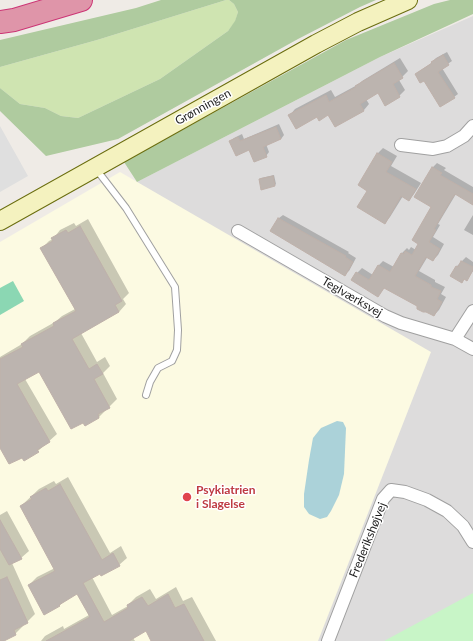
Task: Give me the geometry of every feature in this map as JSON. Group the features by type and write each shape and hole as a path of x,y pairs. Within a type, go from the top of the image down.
{"highway":[{"path":"0,22 14,20 81,0"}],"main road":[{"name":"Grønningen","path":"0,221 316,44 358,22 408,0"}],"street":[{"path":"401,145 433,150 468,139 473,126"},
{"name":"Teglværksvej","path":"238,231 384,316 401,323 455,339 473,349"},
{"path":"455,339 473,311"},
{"name":"Frederikshøjvej","path":"328,641 383,499 391,490 405,492 427,500 447,511 463,526 473,542"}],"lane":[{"path":"95,168 126,208 175,287 178,330 177,350 172,361 158,368 150,382 146,395"}],"shaded area":[{"name":"Psykiatrien i Slagelse","path":"473,16 473,641 0,641 0,256 137,182 380,57"},
{"path":"0,126 28,176 0,192"},
{"name":"Psykiatrien i Slagelse","path":"120,172 431,352 318,641 0,641 0,242"}],"green space":[{"path":"161,0 226,0 97,40 0,67 0,40 136,8"},
{"path":"229,0 234,4 238,12 235,22 228,31 160,79 78,118 61,116 45,108 20,104 0,88 0,67 97,40"},
{"path":"229,0 376,0 298,39 118,139 46,156 0,111 0,88 20,104 45,108 61,116 78,118 160,79 228,31 235,21 238,12 234,4"},
{"path":"450,0 473,0 473,14 380,57 137,182 124,162 346,40 434,4"},
{"path":"13,281 24,301 0,315 0,288"},
{"path":"473,593 473,641 384,641"}],"water":[{"path":"337,421 343,422 346,428 344,474 339,495 331,511 327,517 320,519 309,514 304,507 304,494 309,460 313,438 321,428"}],"building":[{"path":"443,55 449,65 438,72 455,98 440,107 424,81 420,83 415,74"},
{"path":"394,63 403,78 393,84 400,97 385,106 378,93 360,104 364,111 335,127 328,115 319,121 317,117 296,129 288,115 326,95 329,102"},
{"path":"276,127 281,139 263,147 267,157 254,162 249,150 236,156 229,141 238,137 240,141"},
{"path":"377,153 392,162 386,172 416,189 409,201 401,196 385,224 357,207 367,191 358,185"},
{"path":"432,167 442,173 440,175 473,194 473,205 455,194 434,229 436,230 429,242 440,249 433,261 426,257 415,276 431,285 431,287 441,291 437,299 442,302 434,316 417,309 417,306 384,288 378,297 351,280 356,272 369,280 378,265 390,272 401,253 404,254 405,251 412,255 418,244 412,240 431,207 414,197"},
{"path":"273,176 275,186 261,190 259,179"},
{"path":"278,218 346,256 345,257 353,262 345,276 270,231"},
{"path":"80,226 122,301 115,305 119,312 72,339 89,369 97,364 103,374 94,379 110,408 98,414 99,418 85,426 83,423 71,429 39,372 17,384 50,442 37,450 39,452 24,461 22,458 9,464 0,448 0,359 23,347 21,344 54,326 53,323 76,311 40,248 53,241 51,238 66,230 68,233"},
{"path":"461,261 473,267 467,281 464,279 462,283 450,276"},
{"path":"60,484 102,560 113,553 120,566 83,583 104,622 128,608 127,605 142,597 148,606 168,594 175,608 184,604 204,641 151,641 146,631 129,641 46,641 90,617 77,594 44,615 28,585 55,571 20,506 32,499 30,497 46,488 48,491"},
{"path":"0,520 22,559 9,565 0,549"},
{"path":"7,577 28,623 14,630 16,635 4,641 0,641 0,580"}],"place":[{"name":"Psykiatrien i Slagelse","path":"187,497"}]}
